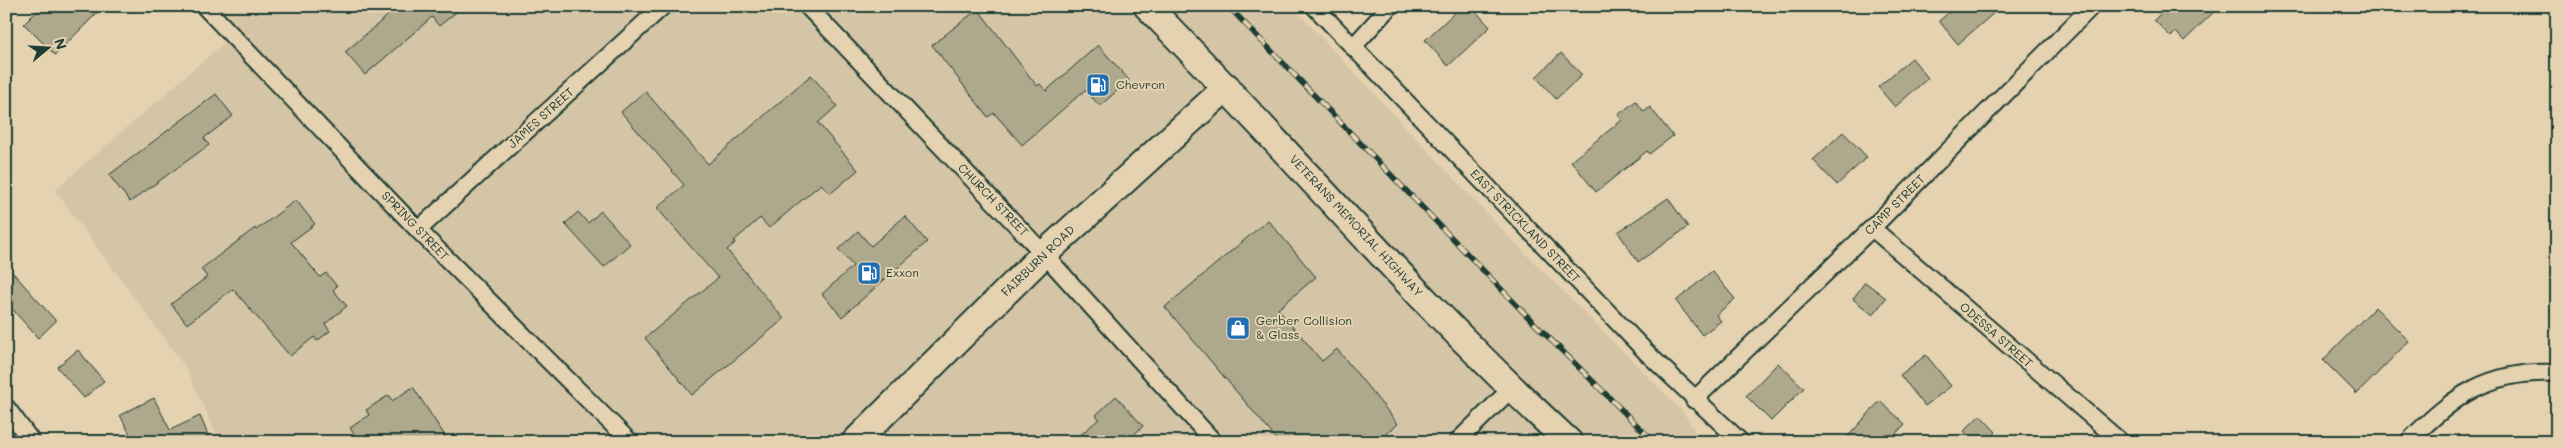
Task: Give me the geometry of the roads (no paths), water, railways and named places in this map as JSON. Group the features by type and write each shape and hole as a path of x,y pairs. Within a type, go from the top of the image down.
{"main road":[{"name":"VETERANS MEMORIAL HIGHWAY","path":"1147,6 1227,87 1352,223 1511,389 1569,442"},
{"name":"FAIRBURN ROAD","path":"855,442 1044,254 1227,87"}],"street":[{"name":"SPRING STREET","path":"204,6 418,230 630,442"},
{"name":"JAMES STREET","path":"418,230 663,6"},
{"name":"CHURCH STREET","path":"807,6 1044,254 1214,442"},
{"name":"EAST STRICKLAND STREET","path":"1314,6 1694,400 1741,442"},
{"path":"1353,47 1390,6"},
{"name":"CAMP STREET","path":"1694,400 1872,228 2092,6"},
{"name":"ODESSA STREET","path":"1872,228 2121,442"},
{"path":"2408,442 2449,403 2484,382 2516,374 2557,373"},
{"path":"1458,442 1511,389"},
{"path":"6,407 32,442"}],"railway":[{"path":"1228,6 1531,320 1654,442"}],"place":[{"name":"Chevron","path":"1098,85"},
{"name":"Exxon","path":"869,273"},
{"name":"Gerber Collision & Glass","path":"1238,328"}]}
